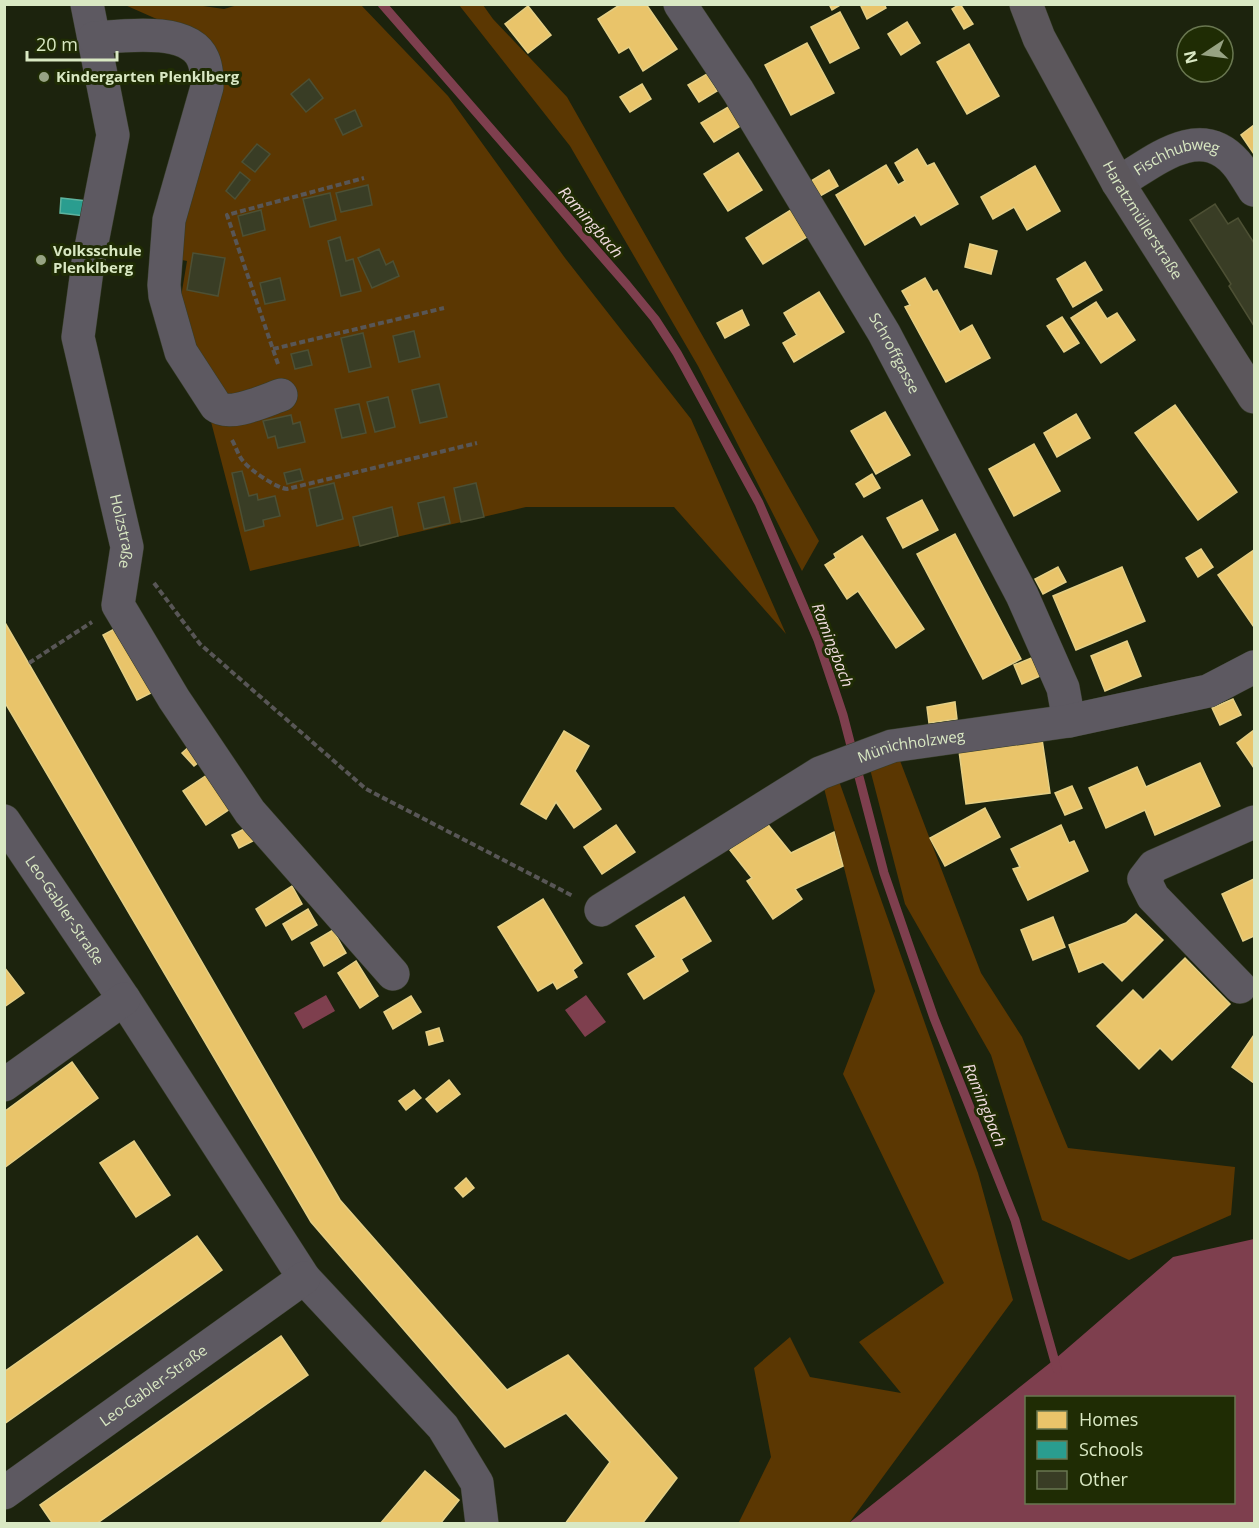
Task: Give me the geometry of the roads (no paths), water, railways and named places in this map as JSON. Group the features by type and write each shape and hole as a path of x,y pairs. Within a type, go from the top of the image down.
{"main road":[{"name":"Haratzmüllerstraße","path":"1007,4 1038,38"},
{"name":"Haratzmüllerstraße","path":"1026,4 1038,38 1119,183 1254,398"}],"street":[{"name":"Holzstraße","path":"87,4 113,135 88,263 78,337 127,547 118,605 174,699 250,812 393,974"},
{"name":"Schroffgasse","path":"680,4 738,91 884,333 1022,595 1063,688 1069,721"},
{"path":"94,38 159,35 170,37 197,50 203,59 207,87 170,220 165,297 177,343 185,361 216,406 223,411 232,411 281,395"},
{"name":"Fischhubweg","path":"1119,183 1180,147 1202,144 1228,156 1254,190"},
{"name":"Münichholzweg","path":"601,910 820,773 892,746 1069,721 1208,691 1254,667"},
{"name":"Leo-Gabler-Straße","path":"4,821 124,999 304,1278 443,1427 477,1483 482,1524"},
{"path":"1240,987 1154,897 1144,879 1154,866 1254,822"},
{"path":"4,1085 124,999"},
{"name":"Leo-Gabler-Straße","path":"4,1493 304,1278"}],"waterway":[{"name":"Ramingbach","path":"382,4 655,319 677,353 759,503 818,640 843,715 884,873 934,1018 1015,1220 1057,1369"}],"place":[{"name":"Kindergarten Plenklberg","path":"44,77"},
{"name":"Volksschule Plenklberg","path":"41,260"}]}
